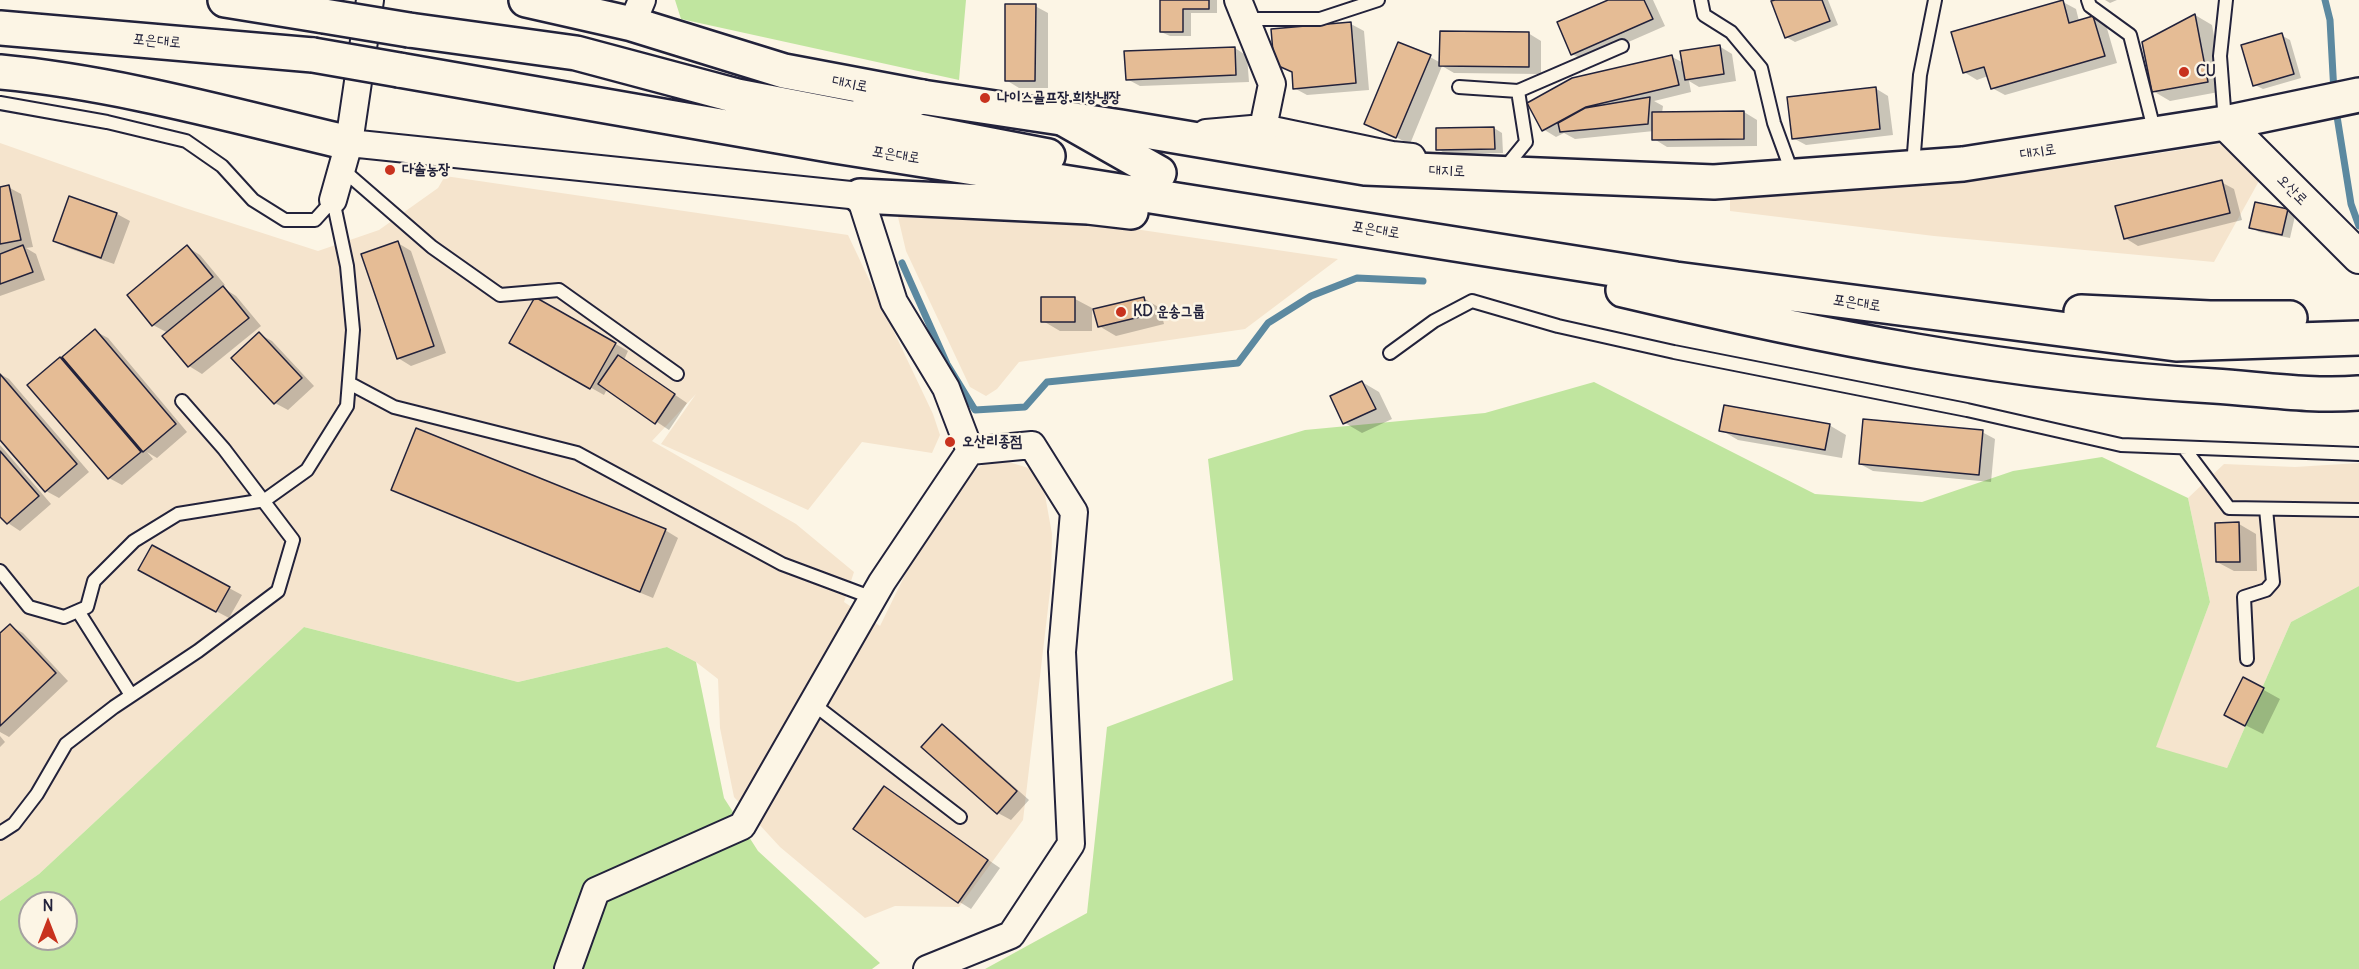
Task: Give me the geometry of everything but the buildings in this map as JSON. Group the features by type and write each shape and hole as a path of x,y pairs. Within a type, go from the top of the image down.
{"main road":[{"name":"포은대로","path":"225,0 409,30 576,53 736,96 850,120 1113,168 1159,173 1520,233 1935,297 2022,307 2210,318 2359,318"},
{"name":"대지로","path":"526,0 637,12 784,71 922,97 1365,168 1714,182 1913,168 1963,164 2225,123 2343,98"},
{"name":"포은대로","path":"0,28 313,55 835,146 1395,232 1676,279 2176,344 2359,338"},
{"path":"0,72 47,76 163,99 345,156"},
{"path":"850,120 922,97"},
{"path":"1064,119 1159,173"},
{"path":"860,196 1088,207 1355,239 1592,283 1769,325 2068,376 2198,386 2359,393"},
{"path":"1355,239 1395,232"},
{"path":"1534,255 1592,283"}],"street":[{"path":"333,200 345,156 370,0"},
{"path":"1243,10 1272,84 1263,128"},
{"name":"오산로","path":"2225,123 2359,257"},
{"name":"대지로","path":"1182,137 1263,128 1392,155 1714,182"},
{"path":"345,156 860,196 894,302 946,388 970,451"},
{"path":"568,969 596,891 742,826 873,598 942,489 970,451 1032,446 1074,513 1062,652 1071,844 1011,935 927,969"}],"lane":[{"path":"1243,10 1320,19 1378,0"},
{"path":"1701,0 1704,15 1731,32 1761,68 1774,123 1793,176"},
{"path":"1913,168 1920,75 1935,0"},
{"path":"2088,0 2091,6 2130,35 2155,134"},
{"path":"2225,123 2220,56 2226,0"},
{"path":"1459,87 1518,91 1622,46"},
{"path":"1508,164 1526,142 1518,91"},
{"path":"0,103 107,122 186,141 222,166 253,200 285,220 315,220 333,200"},
{"path":"345,156 432,247 500,295 559,290 677,374"},
{"path":"0,571 29,607 64,617 87,607 94,581 134,541 178,514 265,500 307,470 347,406 353,330 347,266 333,200"},
{"path":"1390,353 1434,321 1472,301 1558,326 1674,352 1967,410 2121,446 2359,454"},
{"path":"349,383 394,407 577,453 782,564 873,598"},
{"path":"0,833 14,824 37,794 66,744 131,695 198,651 278,591 293,540 265,500 182,400"},
{"path":"2184,448 2229,508 2359,510"},
{"path":"2247,659 2244,597 2266,590 2273,582 2266,509"},
{"path":"78,611 131,695"},
{"path":"812,703 960,817"}],"shaded area":[{"path":"0,143 185,208 318,251 379,230 438,188 445,176 848,235 933,414 940,435 932,453 862,442 808,510 661,444 696,394 652,441 796,524 854,572 844,602 880,626 941,501 963,479 985,463 999,459 1035,470 1045,495 1052,534 1051,583 1023,820 959,907 895,906 865,918 780,847 734,797 720,728 718,679 696,662 667,647 518,682 304,627 39,874 0,901"},
{"path":"2225,143 2259,181 2214,262 1934,236 1730,211 1730,196 1946,180 2090,164"},
{"path":"898,217 1094,223 1338,259 1245,329 1019,362 997,389 986,396 970,387 906,251"},
{"path":"2359,463 2359,586 2291,622 2227,768 2155,748 2210,602 2188,498 2224,464 2295,467"}],"green space":[{"path":"675,0 966,0 959,80 681,19"},
{"path":"1594,382 1815,494 1922,502 2013,471 2102,457 2188,498 2210,602 2156,747 2227,768 2291,622 2359,586 2359,969 985,969 1087,913 1107,727 1233,680 1208,459 1305,430 1485,413"},
{"path":"304,627 518,682 667,647 696,662 724,798 758,851 880,963 872,969 0,969 0,901 39,874"}],"waterway":[{"path":"2325,0 2330,20 2334,93"},
{"path":"2336,110 2351,204 2359,226"},
{"path":"902,263 947,364 975,410 1025,407 1047,382 1238,363 1268,323 1311,296 1357,278 1423,281"}],"place":[{"name":"CU","path":"2184,72"},
{"name":"나이스골프장.희창냉장","path":"985,98"},
{"name":"다솔농장","path":"390,170"},
{"name":"KD 운송그룹","path":"1121,312"},
{"name":"오산리종점","path":"950,442"}]}
